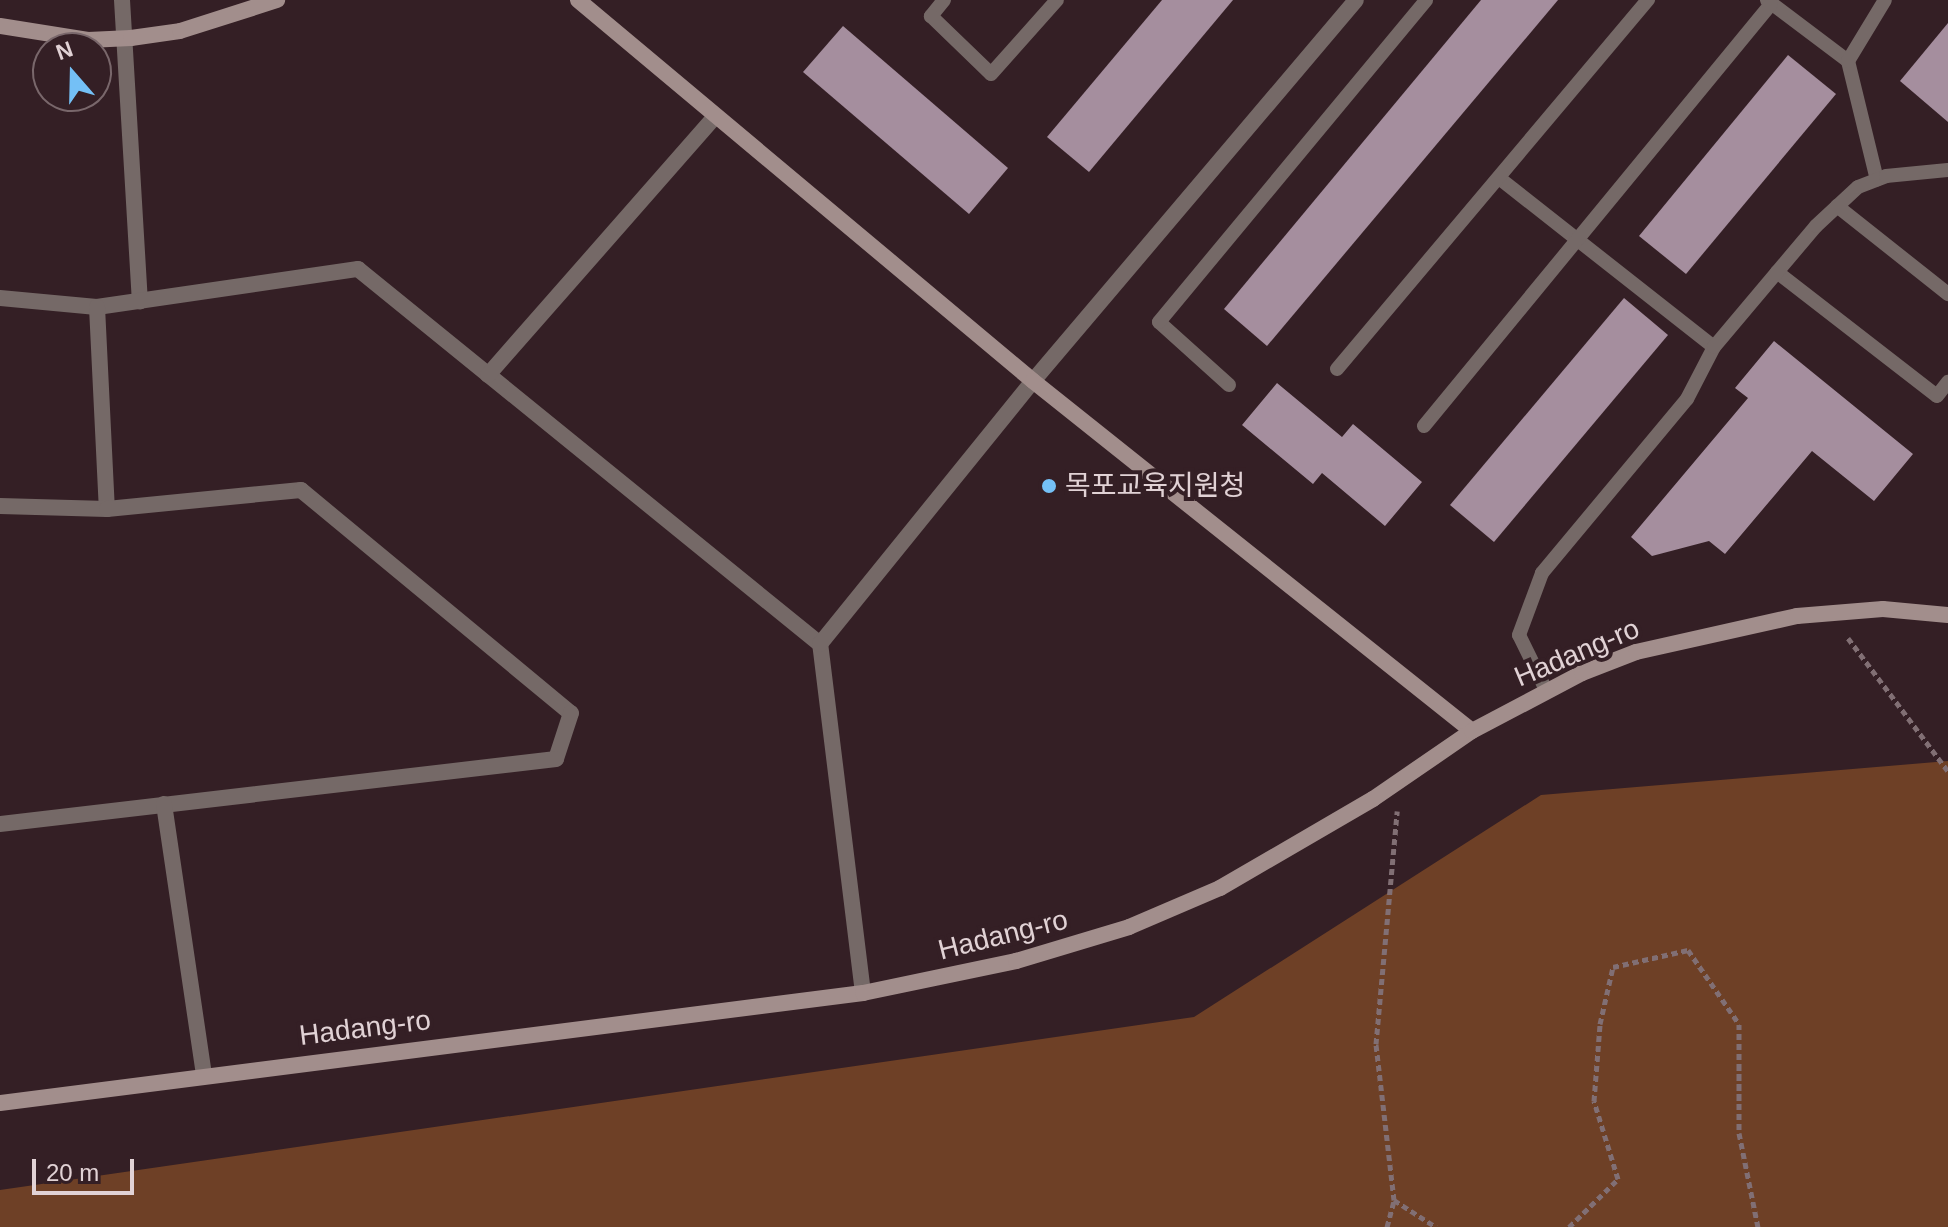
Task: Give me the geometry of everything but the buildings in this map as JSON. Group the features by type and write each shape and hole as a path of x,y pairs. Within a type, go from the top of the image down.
{"street":[{"path":"122,0 140,301"},
{"path":"0,26 88,40 124,38 180,31 277,0"},
{"path":"578,0 1033,381 1472,731"},
{"path":"820,644 1033,381 1356,0"},
{"path":"488,375 715,117"},
{"path":"0,298 97,307 358,269 820,644 863,993"},
{"path":"97,307 107,509"},
{"path":"0,506 107,509 301,490 571,713 556,759 0,824"},
{"name":"Hadang-ro","path":"0,1103 204,1074 863,993 1016,961 1129,927 1220,888 1399,781 1472,731 1546,690 1636,652 1715,631 1830,614 1883,609 1948,615"},
{"path":"164,804 204,1074"}],"lane":[{"path":"944,0 931,16 991,74 1057,0"},
{"path":"1229,385 1159,322 1426,0"},
{"path":"1337,369 1648,0"},
{"path":"1848,61 1885,0"},
{"path":"1424,426 1579,241 1769,2 1848,61 1877,180"},
{"path":"1546,690 1519,635 1542,573 1687,399 1714,347 1837,206 1877,180 1948,170"},
{"path":"1499,178 1714,347"},
{"path":"1837,206 1948,294"},
{"path":"1777,272 1937,396 1948,382"}],"path":[{"path":"1830,614 1948,771"},
{"path":"1387,1227 1394,1200 1376,1044 1399,781"},
{"path":"1569,1227 1618,1179 1594,1101 1600,1024 1613,967 1688,950 1739,1024 1739,1133 1758,1227"},
{"path":"1394,1200 1436,1227"}],"shaded area":[{"path":"1948,761 1948,1227 0,1227 0,1190 1194,1017 1541,795"}],"place":[{"name":"목포교육지원청","path":"1049,486"}]}
